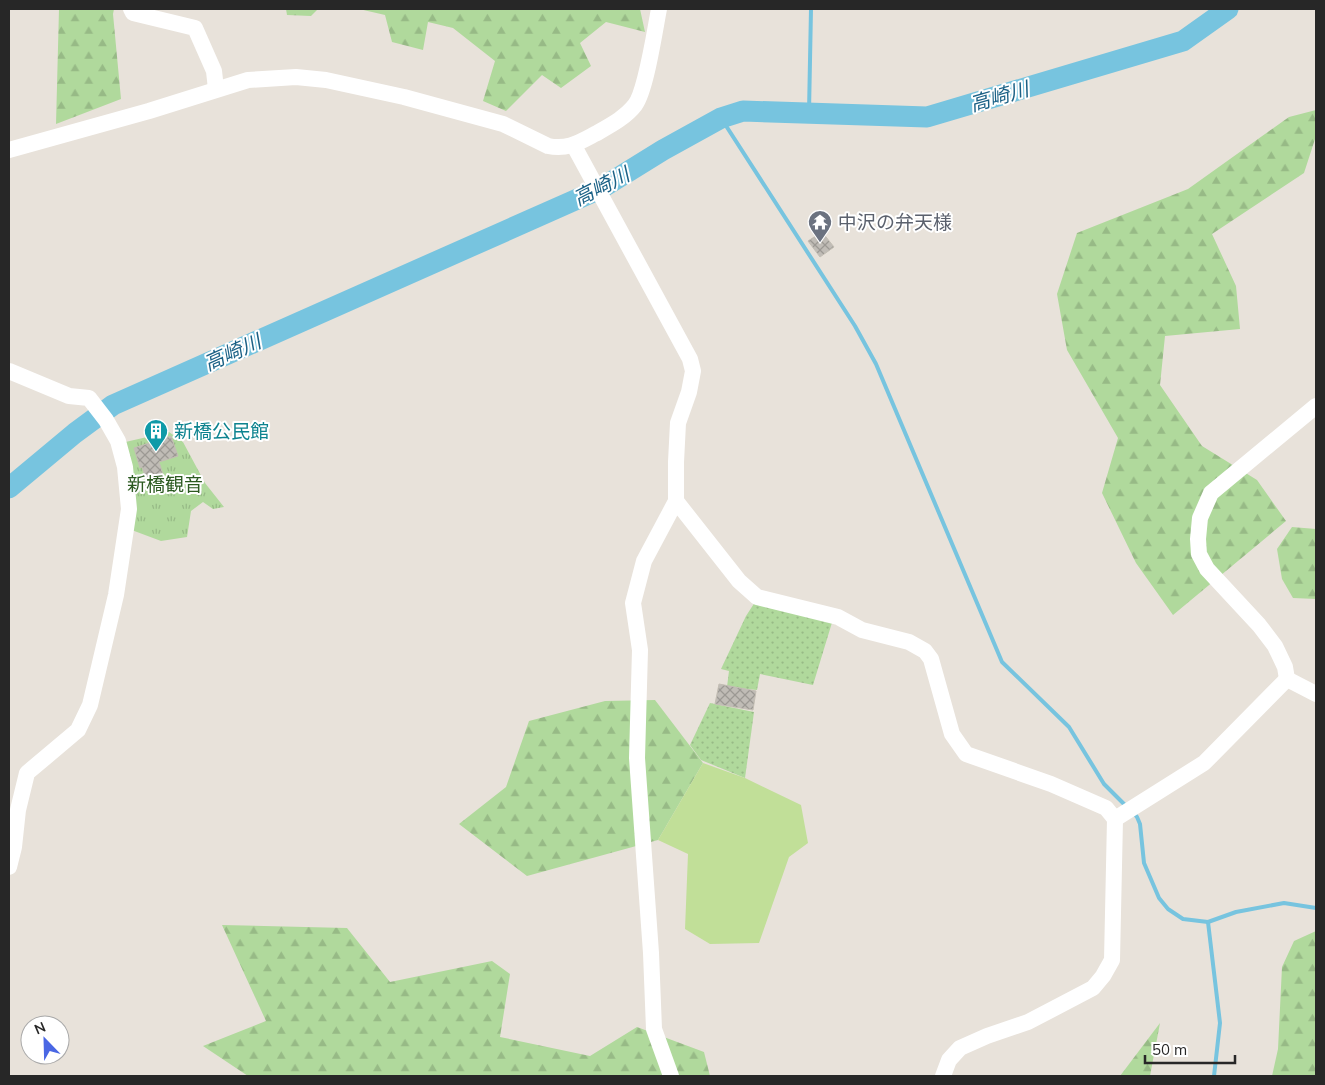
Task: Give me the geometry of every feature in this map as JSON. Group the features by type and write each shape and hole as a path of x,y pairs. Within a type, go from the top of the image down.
{"street":[{"path":"131,9 133,13 195,28 214,71 216,89"},
{"path":"9,150 149,111 248,80 296,77 326,80 404,97 503,124 548,146 556,148 574,146 628,114 637,103 646,73 659,9"},
{"path":"574,146 690,359 693,371 689,392 678,423 676,501 644,561 634,603 640,650 637,758 651,953 654,1029 671,1076"},
{"path":"9,371 69,396 89,398 106,420 118,441 126,467 129,509 116,595 90,705 78,730 27,773 18,810 14,847 9,867"},
{"path":"1287,679 1285,667 1275,646 1207,569 1199,554 1200,518 1211,493 1316,406"},
{"path":"676,501 739,580 757,597 838,617 862,630 909,642 925,652 931,659 952,734 966,754 1051,784 1106,808 1115,819 1112,960 1103,976 1093,988 1028,1022 987,1036 960,1048 949,1060 943,1076"},
{"path":"1115,819 1204,763 1287,679"},
{"path":"1287,679 1316,694"}],"green space":[{"path":"59,9 114,9 121,99 56,124"},
{"path":"286,9 318,9 311,16 287,15"},
{"path":"359,9 640,9 645,32 606,22 580,43 591,66 561,88 542,75 506,111 483,101 495,61 453,28 428,22 423,50 392,42 385,15"},
{"path":"1316,110 1316,136 1304,173 1212,234 1236,286 1240,329 1165,336 1160,385 1202,446 1257,480 1286,521 1173,615 1136,563 1102,493 1118,438 1067,350 1057,294 1077,233 1188,189 1289,117"},
{"name":"新橋観音","path":"169,432 183,442 205,483 224,507 213,509 203,502 191,511 187,537 161,541 129,529 121,443"},
{"path":"1292,527 1316,529 1316,599 1293,598 1282,579 1277,549"},
{"path":"757,599 834,616 813,685 760,674 757,690 727,687 729,671 721,669 746,616"},
{"path":"655,700 703,763 658,840 527,876 459,824 506,787 529,721 605,701"},
{"path":"710,703 754,712 745,778 701,760 690,745"},
{"path":"703,763 745,778 801,805 808,843 789,857 759,943 710,944 685,929 688,854 658,840"},
{"path":"222,925 347,928 390,982 492,961 510,974 500,1037 590,1056 637,1027 704,1052 710,1076 248,1076 203,1046 266,1021"},
{"path":"1316,931 1316,1076 1272,1076 1278,1049 1282,967 1294,941"},
{"path":"1160,1023 1150,1076 1120,1076"}],"building":[{"name":"中沢の弁天様","path":"822,232 834,247 820,257 808,241"},
{"name":"新橋公民館","path":"171,436 178,456 159,462 166,484 150,490 142,467 140,468 134,448"},
{"path":"719,684 756,691 753,710 715,704"}],"waterway":[{"path":"809,112 811,9"},
{"name":"高崎川","path":"9,488 75,433 113,405 600,189 663,150 721,118 743,111 927,117 1183,41 1228,9"},
{"path":"721,118 855,326 876,364 1002,662 1069,727 1104,784 1126,806"},
{"path":"1133,812 1140,824 1144,863 1159,898 1168,909 1183,919 1208,922 1236,912 1284,903 1316,908"},
{"path":"1208,922 1220,1023 1214,1076"}],"place":[{"name":"中沢の弁天様","path":"820,243"},
{"name":"新橋公民館","path":"156,452"}]}
